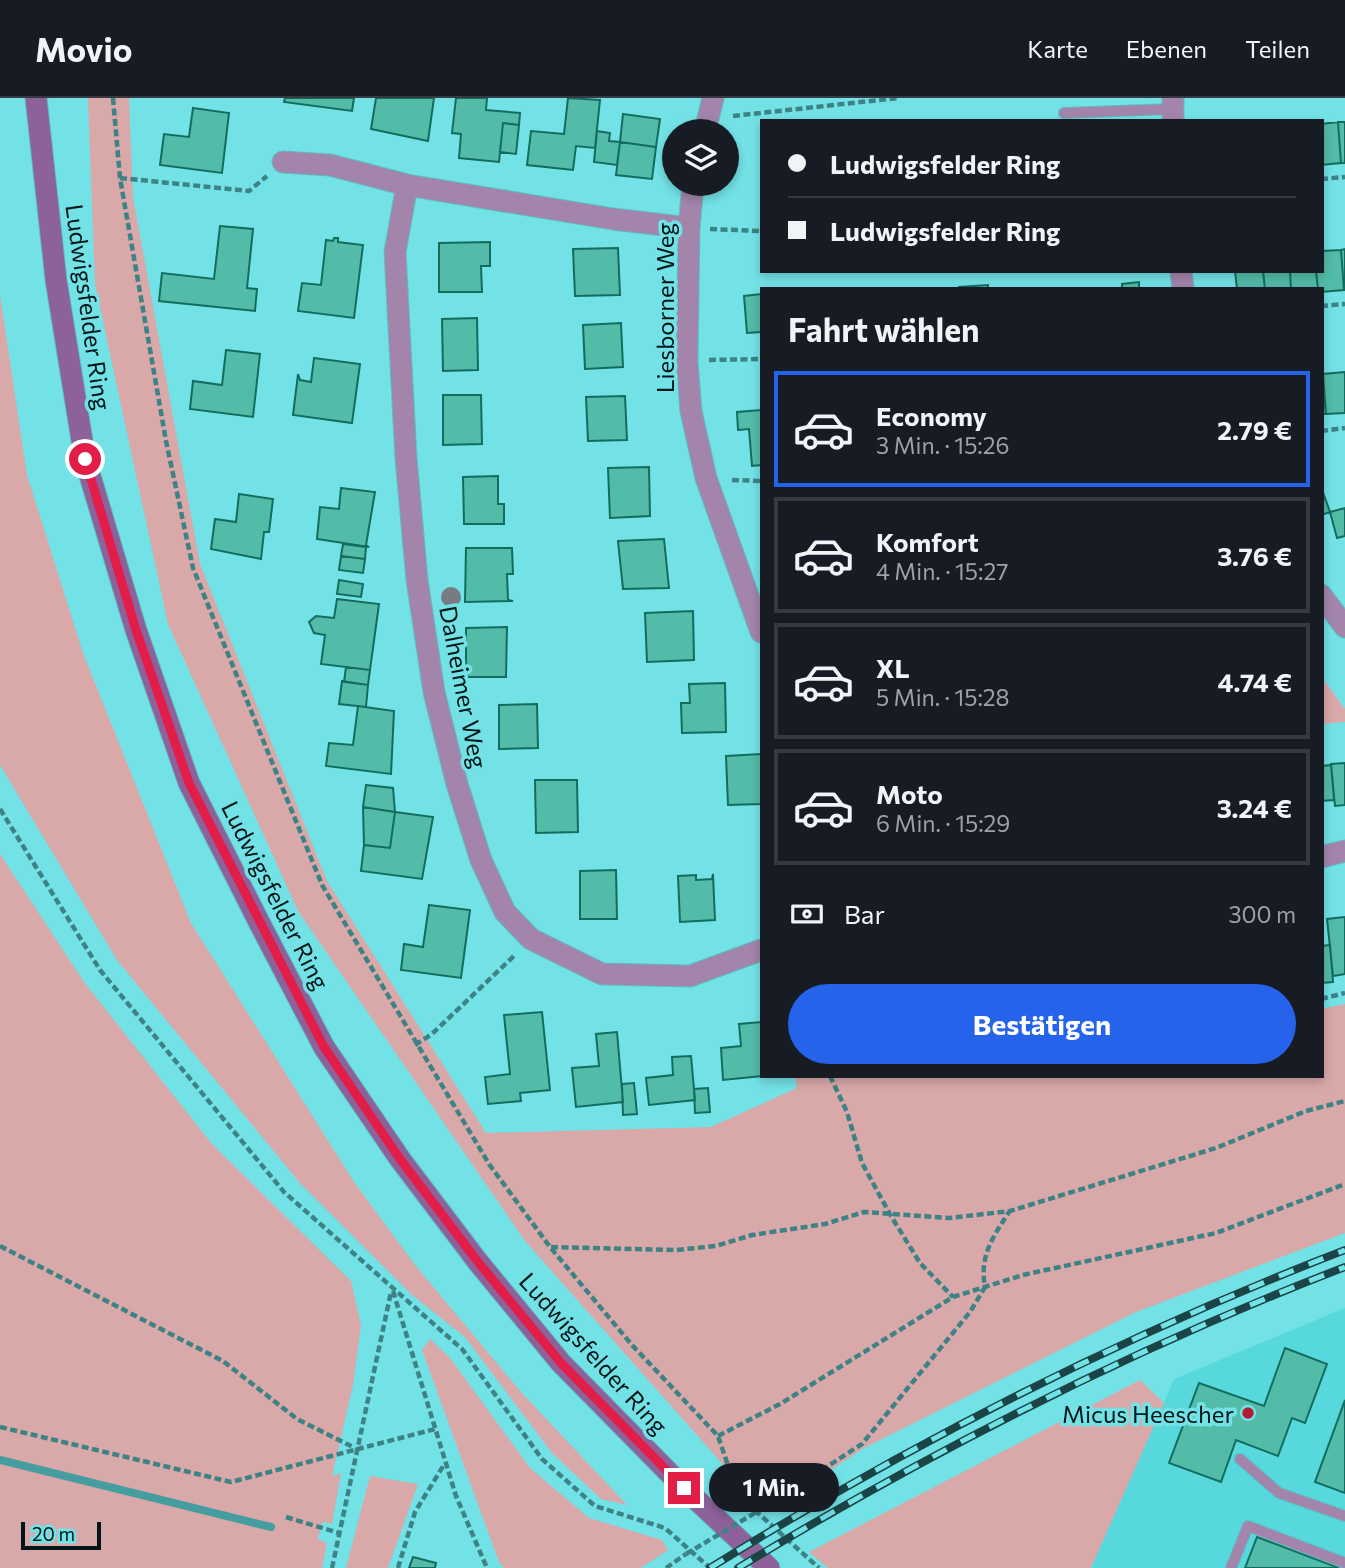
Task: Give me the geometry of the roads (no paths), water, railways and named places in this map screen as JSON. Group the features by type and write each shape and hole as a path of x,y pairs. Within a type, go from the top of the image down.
{"main road":[{"name":"Ludwigsfelder Ring","path":"36,98 56,280 85,459 136,630 189,783 324,1047 400,1159 478,1262 561,1363 684,1488 769,1568"}],"street":[{"path":"283,162 330,165 407,185 613,219 689,228"},
{"name":"Dalheimer Weg","path":"407,185 395,252 413,541 435,692 457,785 481,860 505,912 531,939 602,974 690,976 760,950"},
{"name":"Liesborner Weg","path":"692,196 687,360 691,411 706,478 760,629"},
{"path":"1324,599 1345,627"},
{"path":"1324,857 1345,850"}],"lane":[{"path":"1064,113 1172,109"},
{"path":"1240,1460 1279,1493 1345,1516"},
{"path":"1231,1568 1248,1526 1345,1563"}],"waterway":[{"path":"0,1460 271,1527"}],"railway":[{"path":"710,1568 863,1478 1020,1394 1181,1318 1345,1250"},
{"path":"738,1568 885,1483 1035,1404 1188,1332 1345,1267"}],"place":[{"name":"Micus Heescher","path":"1248,1413"}]}
